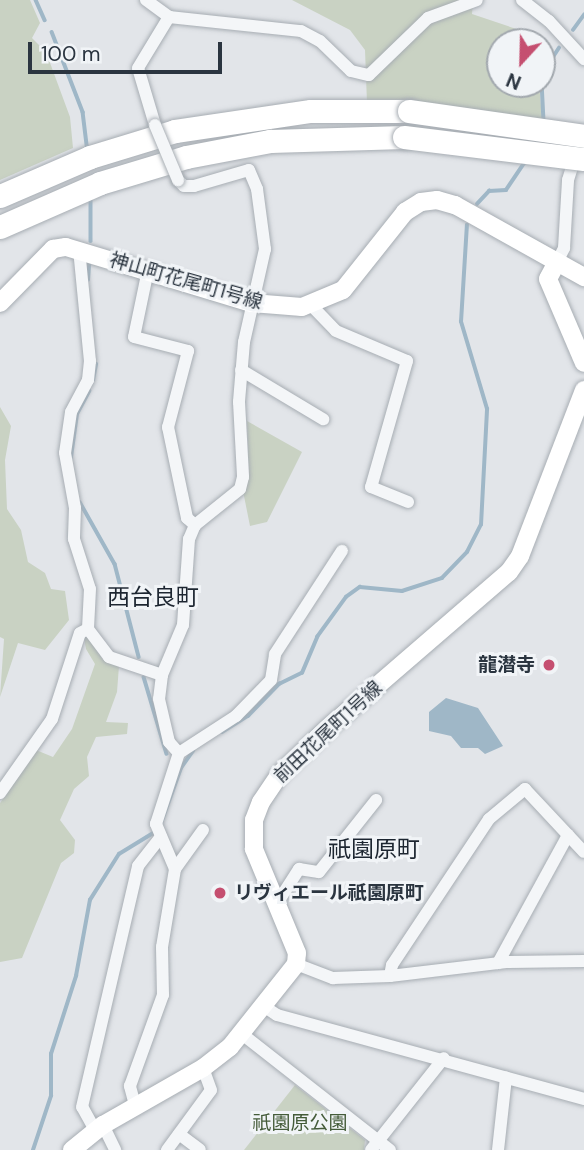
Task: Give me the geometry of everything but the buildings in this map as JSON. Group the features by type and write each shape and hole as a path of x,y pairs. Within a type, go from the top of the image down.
{"highway":[{"path":"0,196 49,174 137,142 264,116 410,111 584,136"},
{"path":"0,227 58,200 144,169 270,141 404,137 584,159"}],"street":[{"path":"146,0 169,18 301,31 320,41 351,71 369,75 428,18 477,0"},
{"path":"522,0 549,21 584,59"},
{"path":"169,18 138,68 155,125 178,180 184,186 194,186 249,170 257,189 265,248 252,303 241,370 243,477 240,489 195,525 189,539 190,573 183,625 162,675 159,699 169,742 179,753"},
{"path":"584,127 568,180 564,248 548,279 584,363"},
{"name":"神山町花尾町1号線","path":"0,303 53,249 79,249 252,303 279,307 310,304 343,290 405,212 421,202 455,205 584,277"},
{"path":"79,249 90,361 88,380 71,412 65,453 75,508 74,539 90,589 88,629 109,657 162,675"},
{"path":"148,270 134,337 188,351 168,427 187,518 195,525"},
{"path":"310,304 336,331 407,360 371,487 408,502"},
{"path":"241,370 323,419"},
{"name":"前田花尾町1号線","path":"296,964 298,953 254,849 254,820 265,794 327,729 509,572 520,556 584,390"},
{"path":"115,1150 82,1107 138,866 159,832 179,753 236,716 271,680 275,654 342,551"},
{"path":"0,793 52,719 80,633 88,629"},
{"path":"390,976 392,965 489,819 525,789 584,852"},
{"path":"276,905 299,869 319,872 376,800"},
{"path":"135,1105 130,1086 163,995 162,947 176,869 203,830"},
{"path":"159,832 176,869"},
{"path":"498,963 568,835"},
{"path":"72,1150 99,1128 135,1105 203,1068 243,1034 296,964 333,978 390,976 498,963 584,961"},
{"path":"265,1007 277,1015 444,1058 584,1099"},
{"path":"243,1034 374,1145 390,1150"},
{"path":"374,1145 444,1058"},
{"path":"167,1150 211,1090 203,1068"},
{"path":"498,1150 506,1077"},
{"path":"179,1134 200,1150"}],"green space":[{"path":"0,0 30,0 40,23 32,38 46,52 70,117 73,148 0,180"},
{"path":"292,0 473,0 472,14 513,28 486,28 486,98 540,98 540,122 367,103 365,50 350,30"},
{"path":"0,407 11,426 5,460 7,509 21,530 28,562 45,573 51,589 65,591 69,620 45,650 18,643 0,697 4,639 0,637"},
{"path":"247,421 302,452 267,522 250,526 243,491 249,478"},
{"path":"88,635 103,660 119,666 117,692 106,722 128,723 127,734 96,737 87,757 89,776 74,789 60,820 75,840 74,853 61,863 22,958 0,962 0,803 36,750 53,757 72,729 95,664 86,649 84,638"},
{"name":"祇園原公園","path":"295,1085 365,1140 364,1150 244,1150"}],"water":[{"path":"446,698 478,708 503,746 485,754 478,748 461,748 451,736 429,731 429,712"}],"waterway":[{"path":"36,0 45,20"},
{"path":"573,30 584,15"},
{"path":"52,32 83,112 88,150"},
{"path":"556,53 559,48"},
{"path":"543,98 544,122"},
{"path":"477,204 489,191 506,190 526,160"},
{"path":"91,196 91,241"},
{"path":"222,732 248,716 279,684 302,673 317,637 346,597 360,587 402,591 442,578 467,552 481,525 487,409 461,322 467,225"},
{"path":"88,280 89,264"},
{"path":"93,380 96,364"},
{"path":"71,457 77,414 89,391"},
{"path":"80,502 115,564 139,657"},
{"path":"144,677 167,754"},
{"path":"160,826 181,768 193,751"},
{"path":"33,1150 51,1096 51,1054 76,976 90,900 119,854 155,832"}],"place":[{"name":"龍潜寺","path":"549,665"},
{"name":"リヴィエール祇園原町","path":"220,893"}],"district":[{"name":"西台良町","path":"153,597"},
{"name":"祇園原町","path":"374,849"}]}
